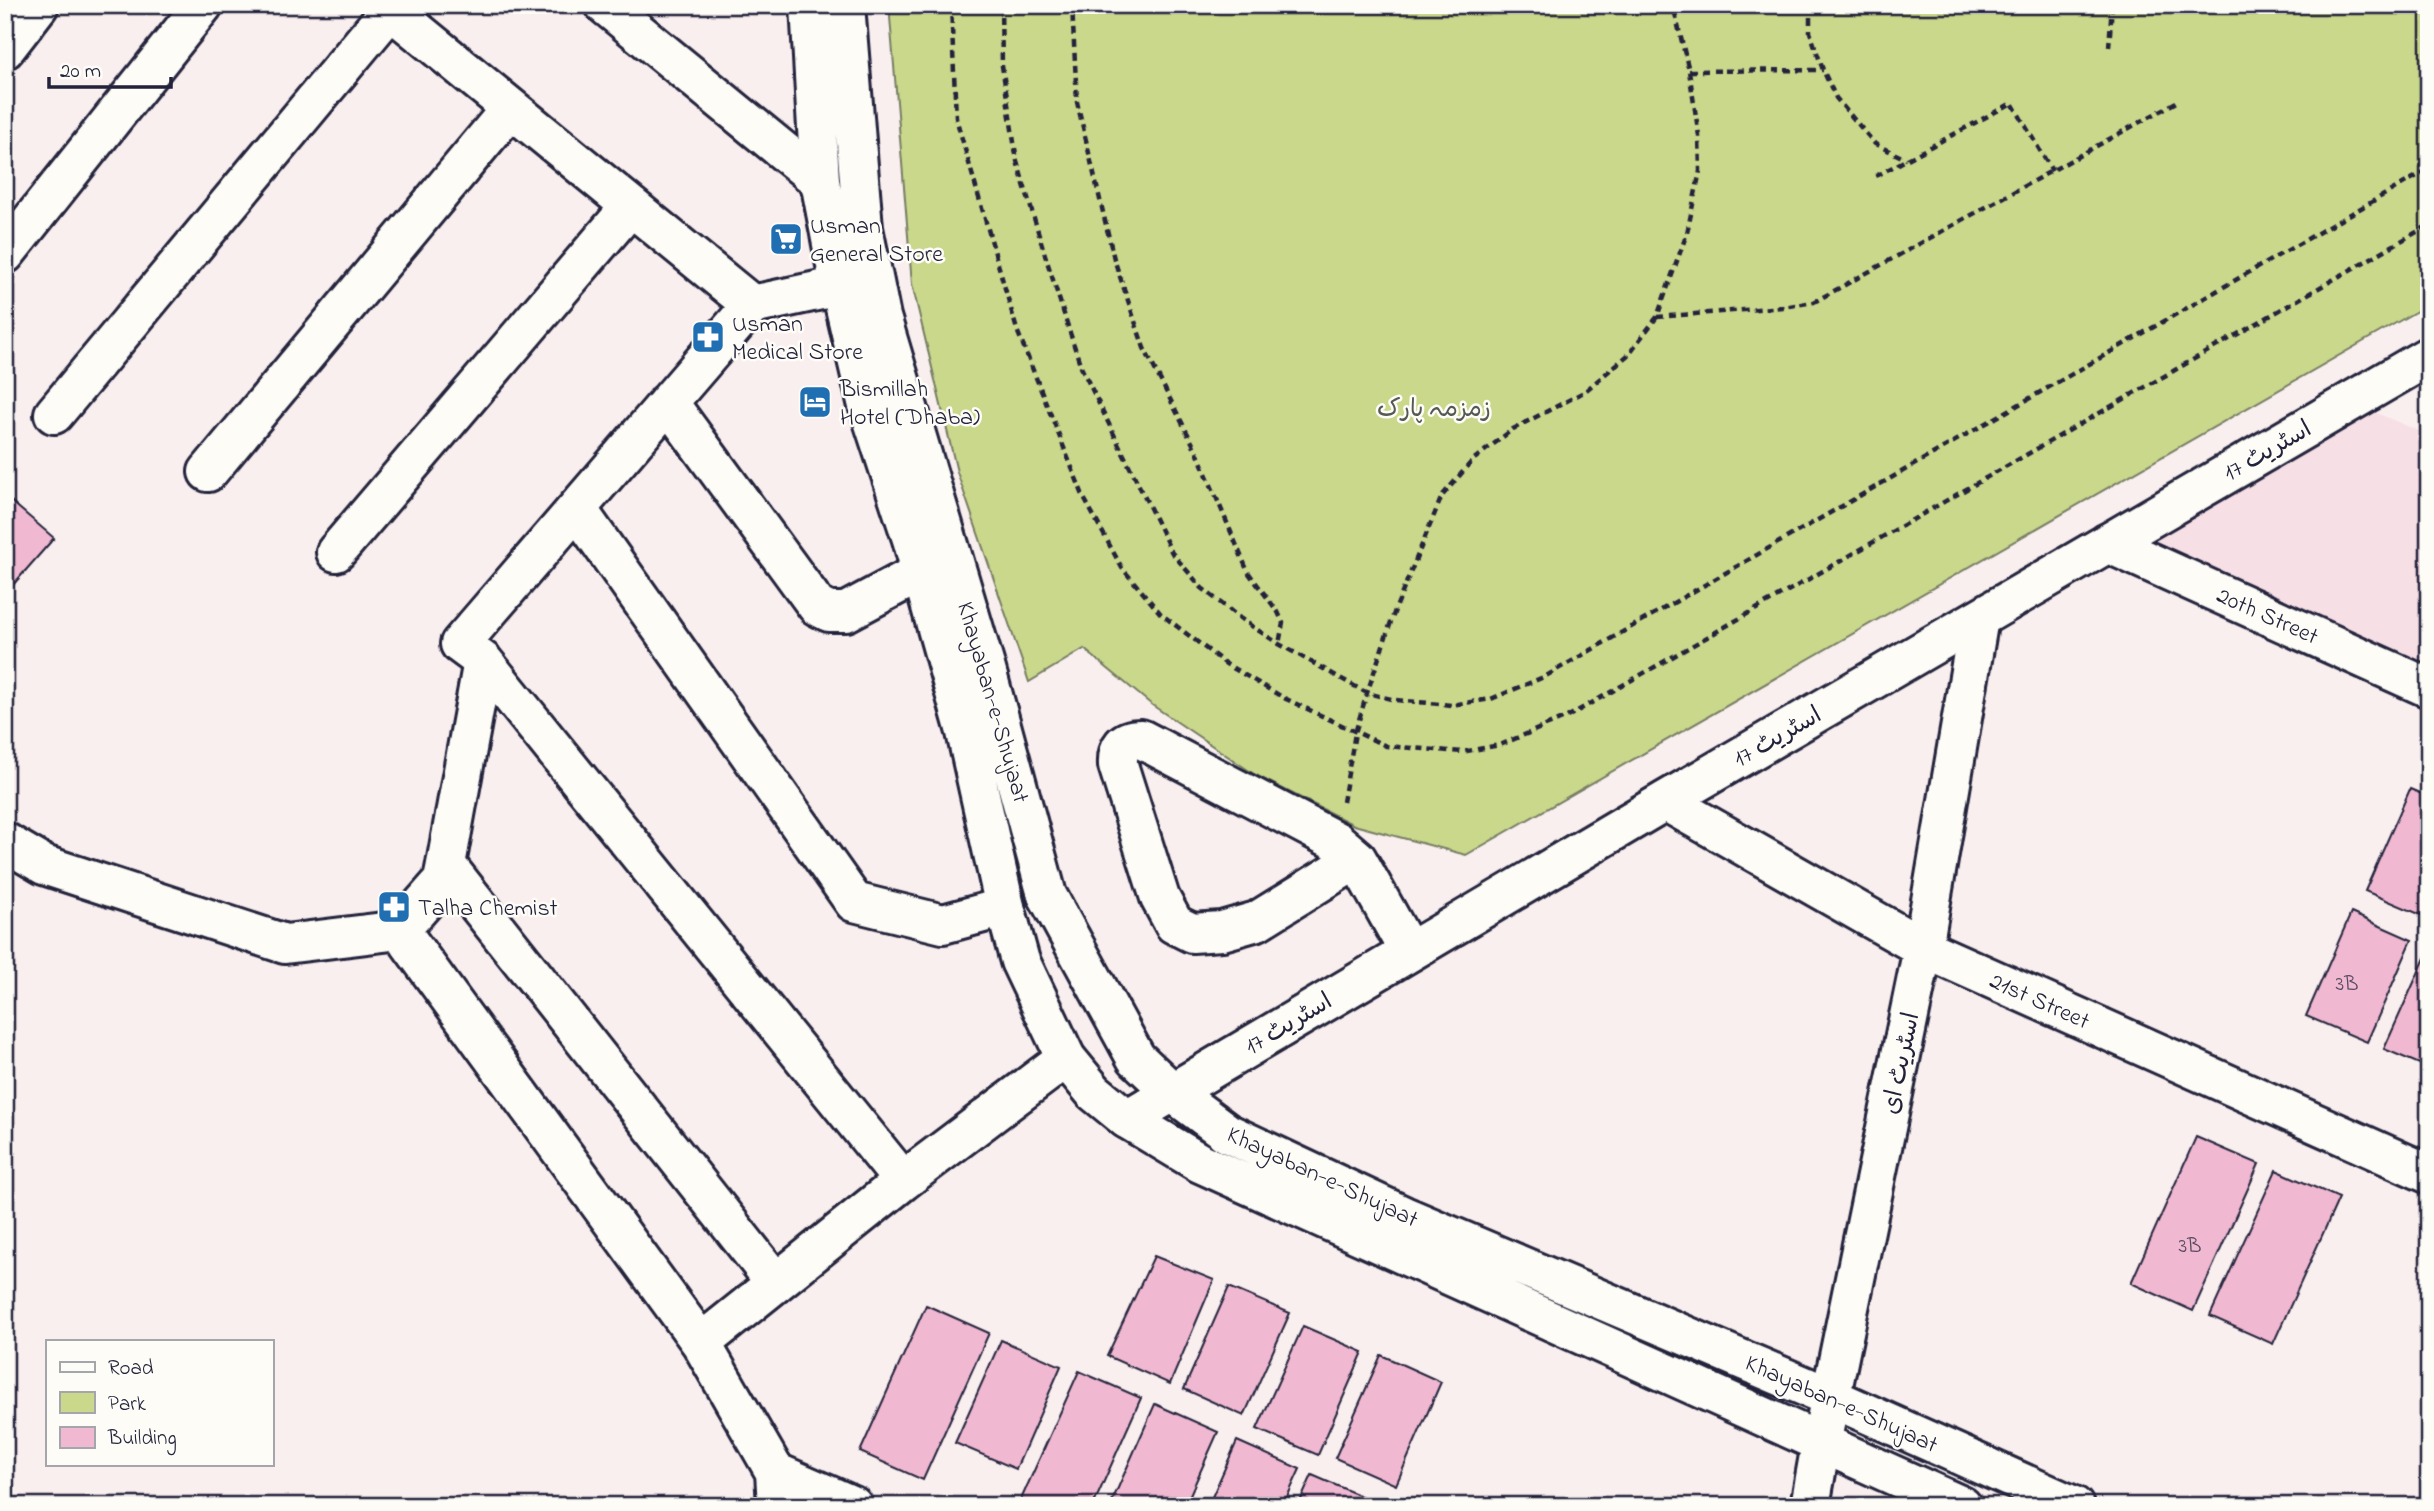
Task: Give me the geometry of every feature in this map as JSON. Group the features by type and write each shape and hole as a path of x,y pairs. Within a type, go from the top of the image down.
{"street":[{"path":"5,49 39,5"},
{"path":"5,254 203,5"},
{"path":"606,5 820,181"},
{"name":"Khayaban-e-Shujaat","path":"810,5 820,181 867,402 921,572 966,732 1020,961 1066,1058 1094,1091 1127,1119 1200,1163 1962,1506"},
{"name":"Khayaban-e-Shujaat","path":"845,5 863,228 881,317 985,666 1047,895 1136,1058 1172,1092 1227,1133 1404,1216 1830,1397 2074,1506"},
{"path":"54,414 388,8 752,305"},
{"path":"208,472 511,108"},
{"path":"336,552 631,206"},
{"path":"841,286 752,305 460,644 483,661 903,1181"},
{"name":"اسٹریٹ 17","path":"1127,1119 1665,801 2429,356"},
{"path":"668,402 817,606 829,612 846,612 921,572"},
{"path":"577,509 854,902 943,924 1005,906"},
{"name":"20th Street","path":"2107,543 2429,688"},
{"name":"اسٹریٹ ای","path":"1811,1506 1830,1397 1923,948 1979,618"},
{"path":"5,842 44,865 285,944 400,930 443,881 483,661"},
{"path":"1347,850 1258,920 1222,932 1192,933 1174,924 1160,898 1118,765 1117,754 1121,745 1131,739 1141,739 1347,850 1409,952"},
{"name":"21st Street","path":"1665,801 1923,948 2429,1174"},
{"path":"447,866 776,1283"},
{"path":"400,930 701,1343 776,1489 853,1506"},
{"path":"701,1343 903,1181 1066,1058"}],"path":[{"path":"951,5 956,118 1017,330 1084,498 1122,568 1161,614 1226,664 1284,698 1386,746 1462,752 1500,745 1567,717 2429,225"},
{"path":"1001,5 1002,66 1017,161 1081,367 1172,553 1202,588 1241,619 1279,644 1367,693 1395,700 1451,705 1491,699 1546,676 2429,169"},
{"path":"1072,5 1077,102 1114,259 1144,348 1197,452 1248,572 1278,612 1283,623 1279,644"},
{"path":"1347,850 1355,733 1395,610 1442,496 1473,460 1513,429 1584,392 1628,355 1657,317 1686,233 1700,171 1699,136 1689,71 1673,5"},
{"path":"1810,5 1810,32 1836,98 1875,144 1907,159"},
{"path":"2109,47 2112,5"},
{"path":"1689,71 1823,70"},
{"path":"1657,317 1814,302 2180,100"},
{"path":"1876,176 2012,103 2052,172"}],"shaded area":[{"path":"2350,402 2429,435 2429,688 2107,543"}],"green space":[{"name":"زمزمہ پارک","path":"889,5 2429,5 2429,304 1466,855 1354,825 1254,774 1152,705 1084,649 1029,682 957,472 912,284"}],"building":[{"path":"5,496 54,538 5,594"},
{"path":"2410,789 2429,797 2429,911 2426,917 2365,891"},
{"path":"2351,913 2412,940 2367,1042 2306,1016"},
{"path":"2429,949 2429,1068 2384,1049"},
{"path":"2196,1137 2259,1164 2193,1311 2131,1283"},
{"path":"2276,1170 2339,1198 2273,1344 2210,1316"},
{"path":"1154,1256 1214,1280 1170,1384 1107,1356"},
{"path":"1229,1287 1290,1313 1244,1416 1184,1389"},
{"path":"926,1305 989,1333 923,1480 860,1452"},
{"path":"1303,1326 1363,1352 1318,1455 1257,1429"},
{"path":"1001,1340 1061,1366 1016,1469 955,1443"},
{"path":"1381,1355 1441,1382 1396,1485 1335,1458"},
{"path":"1079,1371 1141,1398 1093,1506 1018,1506"},
{"path":"1155,1404 1218,1432 1185,1506 1110,1506"},
{"path":"1237,1441 1300,1469 1283,1506 1208,1506"},
{"path":"1312,1475 1375,1502 1374,1506 1298,1506"}],"place":[{"name":"Usman General Store","path":"786,239"},
{"name":"Usman Medical Store","path":"708,337"},
{"name":"Bismillah Hotel (Dhaba)","path":"815,402"},
{"name":"Talha Chemist","path":"394,907"}]}
